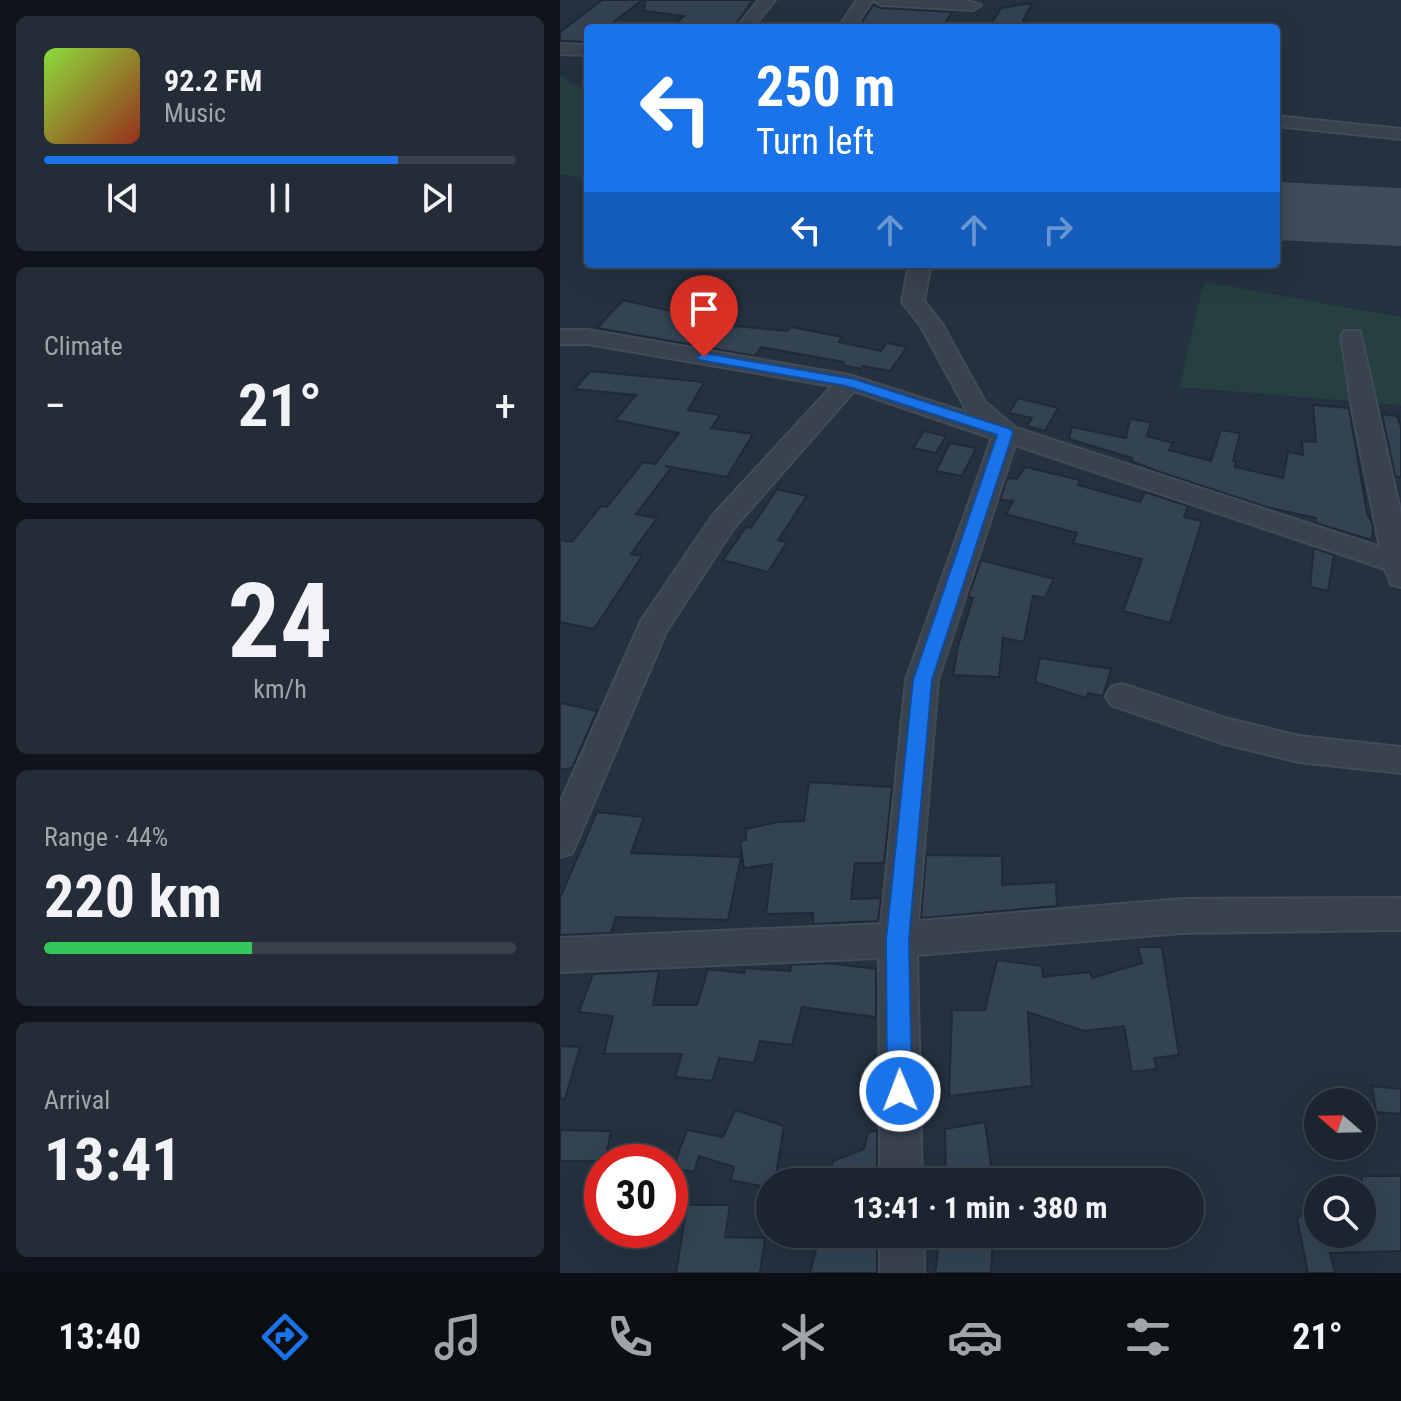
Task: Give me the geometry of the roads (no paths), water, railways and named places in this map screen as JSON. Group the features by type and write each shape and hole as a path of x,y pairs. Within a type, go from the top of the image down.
{"street":[{"path":"747,24 767,0"},
{"path":"849,24 865,0"},
{"path":"881,0 973,7"},
{"path":"560,49 584,50"},
{"path":"1280,121 1401,134"},
{"path":"919,268 913,302 931,324 975,406 1006,433"},
{"path":"1352,336 1364,409 1400,568"},
{"path":"560,337 588,337 849,382 1400,568"},
{"path":"563,828 652,629 723,522 849,382"},
{"path":"901,1168 898,940 922,680 1006,433"},
{"path":"1122,696 1225,731 1299,749 1401,760"},
{"path":"560,955 898,940 1181,916 1401,914"},
{"path":"902,1248 902,1273"}]}
